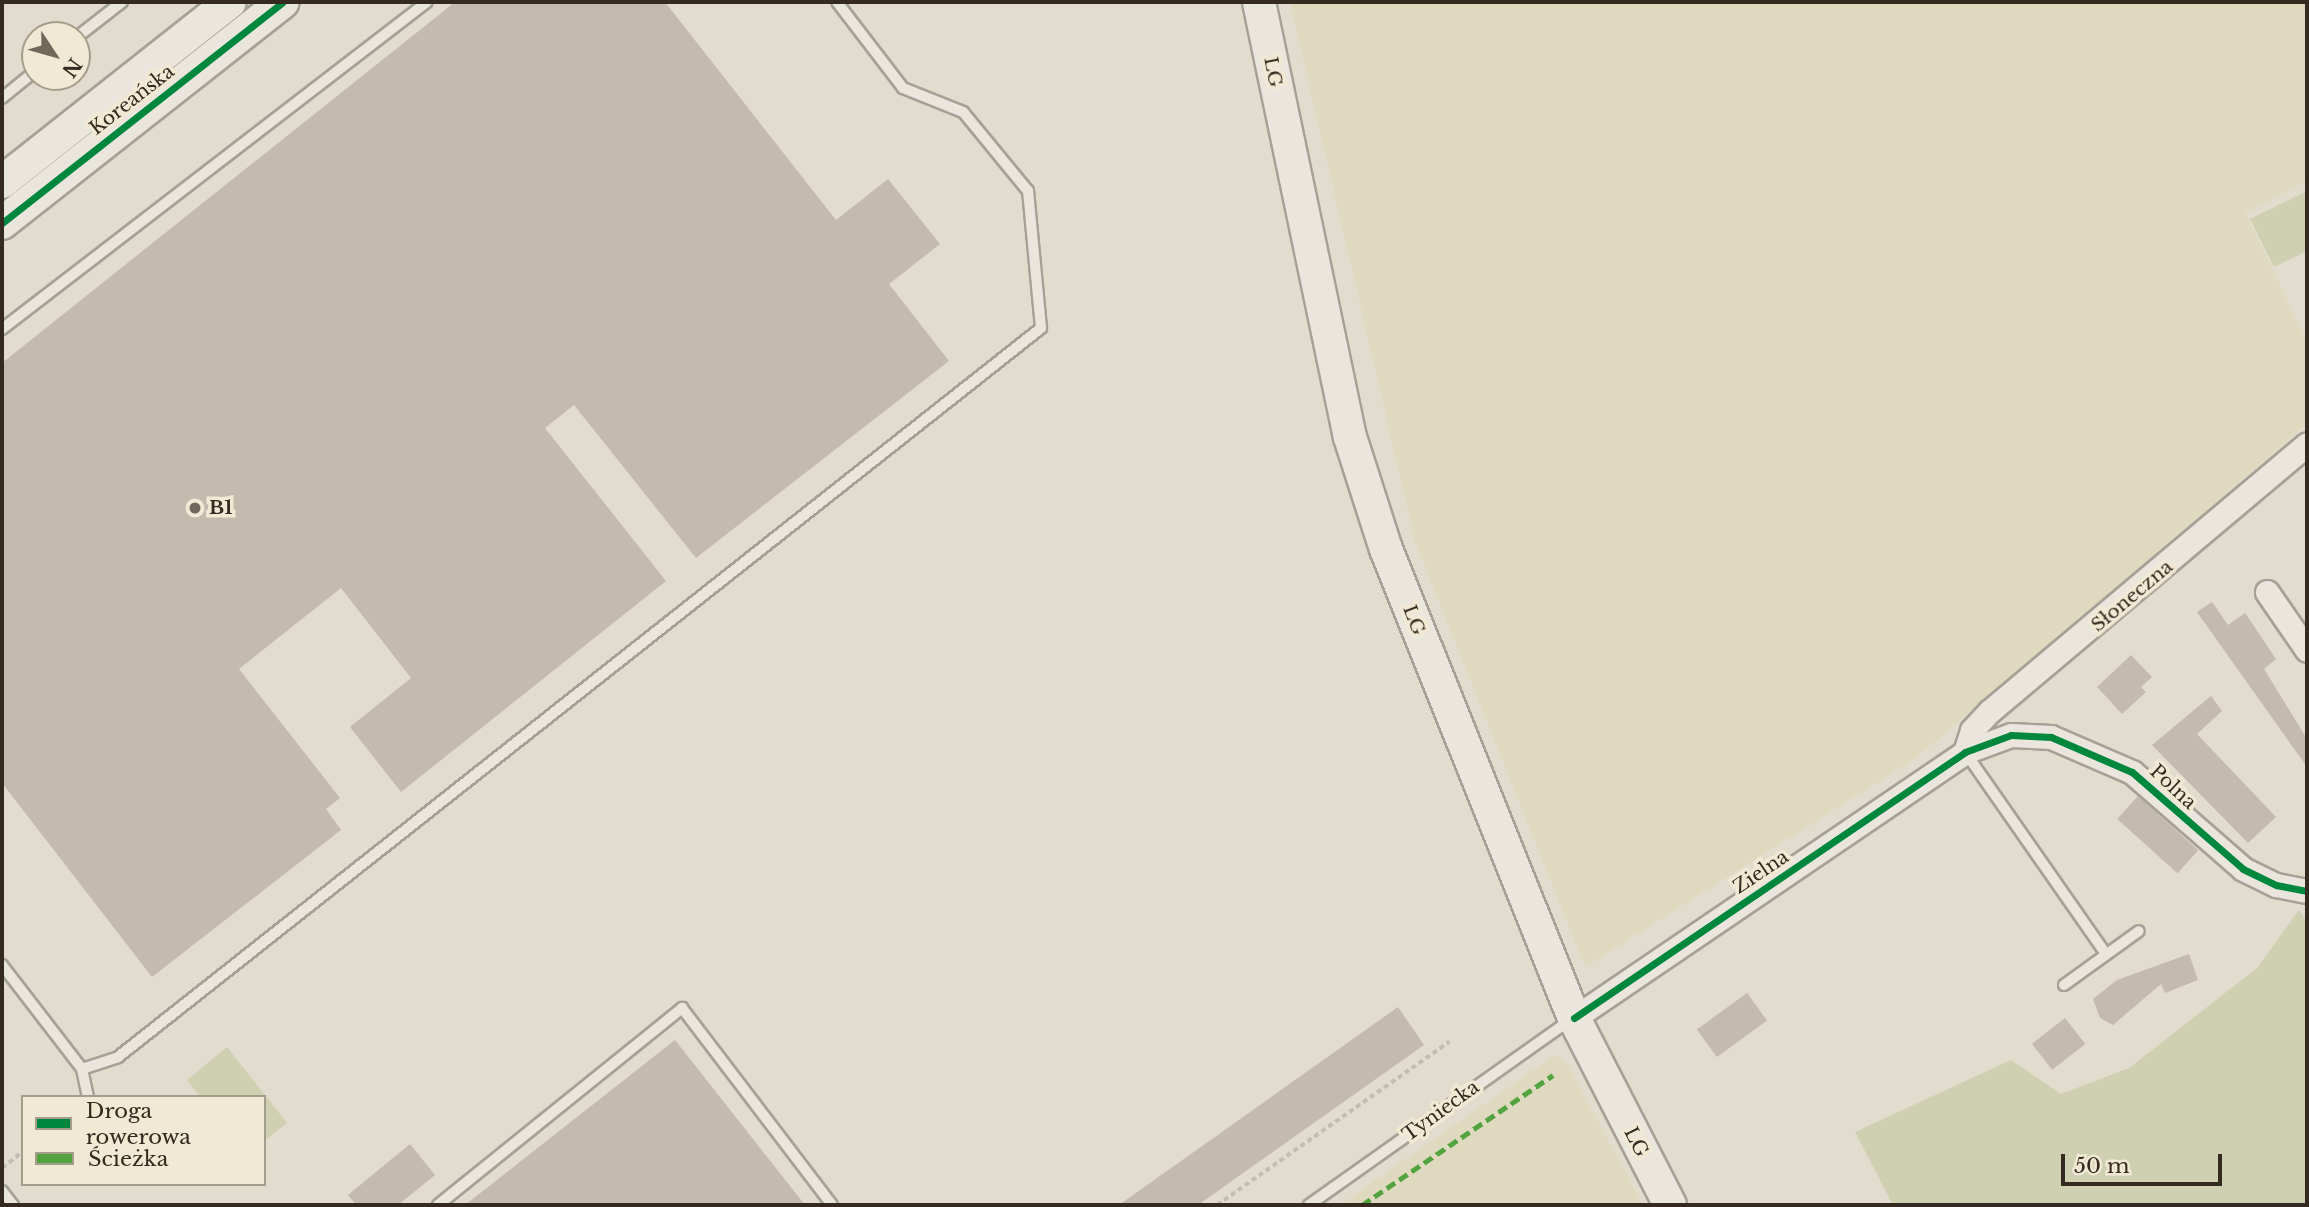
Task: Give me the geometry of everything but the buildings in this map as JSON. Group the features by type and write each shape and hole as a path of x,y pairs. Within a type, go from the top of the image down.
{"main road":[{"name":"Koreańska","path":"2,181 230,2"},
{"name":"Koreańska","path":"2,223 283,2"},
{"name":"LG","path":"1259,2 1350,437 1386,549 1574,1018 1670,1205"}],"street":[{"name":"Słoneczna","path":"1965,752 1972,730 1990,711 2307,444"},
{"path":"2267,592 2307,650"},
{"name":"Polna","path":"1965,752 1988,741 2030,735 2094,753 2149,783 2209,844 2243,869 2276,885 2307,892"},
{"name":"Zielna","path":"1574,1018 1965,752"}],"lane":[{"path":"91,26 122,2"},
{"path":"2,329 427,2"},
{"path":"82,1069 118,1057 1041,327 1028,191 963,112 903,88 837,2"},
{"path":"2,98 21,82"},
{"path":"1965,752 2106,954"},
{"path":"2064,985 2139,931"},
{"path":"2,965 82,1069 88,1095"},
{"path":"438,1205 682,1008 832,1205"},
{"name":"Tyniecka","path":"1309,1205 1574,1018"},
{"path":"2,1191 13,1205"}],"path":[{"path":"1217,1205 1448,1042"},
{"path":"2,1168 21,1153"}],"shaded area":[{"path":"1290,2 2307,2 2307,181 2245,213 2307,341 2307,424 1916,758 1585,967 1415,541"},
{"path":"1555,1055 1568,1065 1643,1205 1340,1205"}],"green space":[{"path":"2307,191 2307,251 2274,267 2250,219"},
{"path":"2299,910 2307,922 2307,1205 1893,1205 1855,1132 2011,1060 2061,1094 2129,1068 2257,968"},
{"path":"227,1047 265,1095 198,1095 187,1080"},
{"path":"266,1096 287,1123 266,1139"}],"marked path":[{"path":"1362,1205 1553,1075"}],"cycle path":[{"path":"2,223 283,2"},
{"path":"1574,1018 1965,752 2011,735 2051,737 2132,772 2243,869 2276,885 2307,891"}],"place":[{"name":"B1","path":"195,508"}]}
